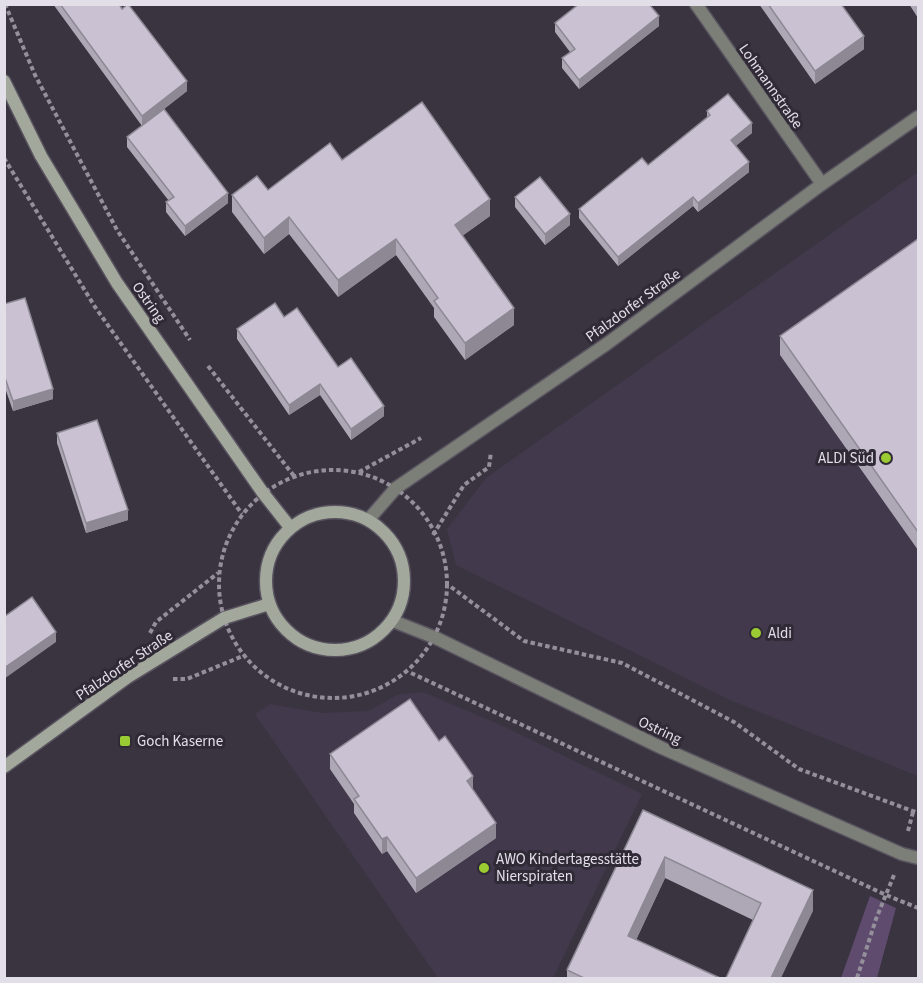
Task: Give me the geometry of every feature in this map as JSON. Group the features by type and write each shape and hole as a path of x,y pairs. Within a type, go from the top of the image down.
{"street":[{"name":"Lohmannstraße","path":"696,4 822,184"},
{"name":"Ostring","path":"4,81 42,156 117,283 263,493 289,526"},
{"name":"Pfalzdorfer Straße","path":"369,519 396,488 608,342 822,184 918,117"},
{"path":"342,511 369,519 397,546 406,584 393,621 372,640 344,651 315,648 289,633 269,604 265,579 270,554 289,526 314,514 342,511"},
{"name":"Pfalzdorfer Straße","path":"4,767 128,677 224,618 269,604"},
{"name":"Ostring","path":"393,621 436,638 662,748 902,854 918,858"}],"path":[{"path":"5,4 35,75 117,230 197,350"},
{"path":"4,158 95,308 242,514"},
{"path":"203,360 294,476"},
{"path":"433,535 464,485 489,467 496,420"},
{"path":"451,587 436,638 411,672 355,699 293,693 243,656 224,618 219,572 226,542 242,514 263,493 294,476 326,469 359,472 396,488 426,513 451,587 524,641 622,663 734,722 799,769 918,813"},
{"path":"147,640 156,621 219,572"},
{"path":"411,672 886,896 918,908"},
{"path":"857,978 886,896"}],"shaded area":[{"name":"Aldi","path":"918,172 918,776 730,700 456,565 447,529 486,478"},
{"name":"AWO Kindertagesstätte Nierspiraten","path":"423,692 505,727 642,794 553,978 438,978 255,714 270,704 322,713 369,711 397,695"},
{"path":"870,896 896,908 877,978 841,978"}],"building":[{"path":"60,4 119,4 122,9 128,4 187,81 142,116"},
{"path":"579,4 649,4 659,16 579,80 562,58 575,49 555,23"},
{"path":"768,4 841,4 864,36 815,71"},
{"path":"728,94 752,123 731,140 749,162 698,203 693,197 618,257 579,209 642,158 648,165 710,115 707,111"},
{"path":"422,102 490,199 455,225 514,308 465,343 434,301 438,298 396,239 338,280 289,217 264,238 232,195 257,176 268,190 330,143 342,160"},
{"path":"164,109 228,193 185,226 166,202 174,197 127,137"},
{"path":"540,177 570,214 545,234 515,197"},
{"name":"ALDI Süd","path":"918,239 918,532 780,336"},
{"path":"25,298 53,389 13,401 4,375 4,304"},
{"path":"275,303 284,317 297,308 338,367 351,358 384,406 351,429 320,384 289,405 237,329"},
{"path":"97,420 128,510 86,523 57,433"},
{"path":"32,597 56,632 4,668 4,617"},
{"path":"410,699 439,741 445,736 473,776 467,781 496,823 416,878 387,837 382,839 354,799 359,796 330,754"},
{"path":"643,810 813,890 771,978 726,978 761,903 665,857 628,936 720,978 584,978 567,970"}],"place":[{"name":"ALDI Süd","path":"886,458"},
{"name":"Aldi","path":"756,633"},
{"name":"Goch Kaserne","path":"125,741"},
{"name":"AWO Kindertagesstätte Nierspiraten","path":"484,868"}]}
